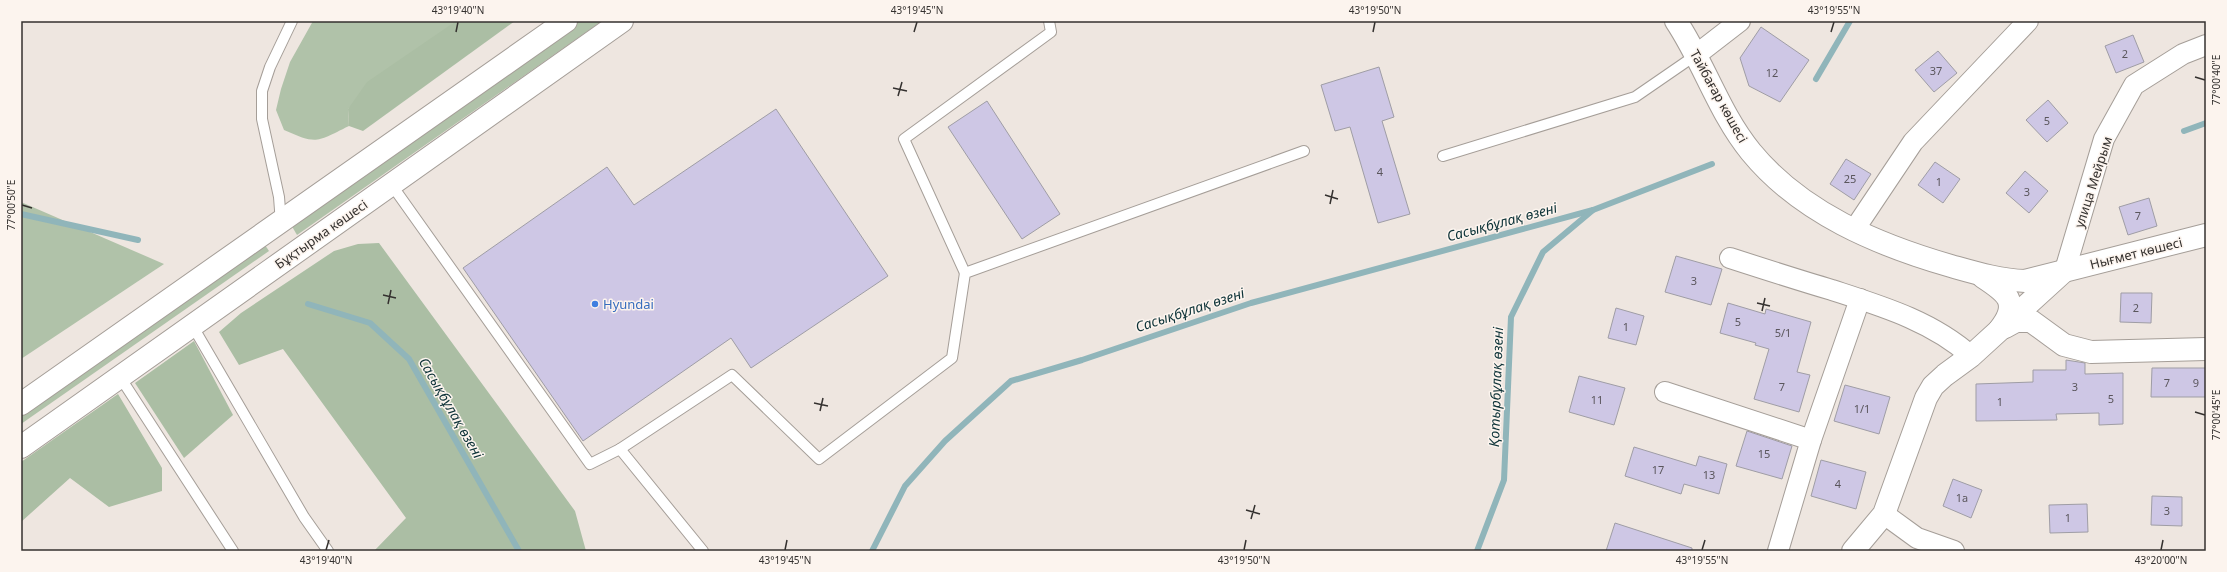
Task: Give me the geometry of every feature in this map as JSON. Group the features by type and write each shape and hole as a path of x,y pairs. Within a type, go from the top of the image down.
{"main road":[{"path":"21,404 281,223 566,21"},
{"name":"Бұқтырма көшесі","path":"21,447 622,21"},
{"name":"Тайбағар көшесі","path":"1676,21 1696,55 1723,109 1751,153 1793,193 1820,211 1854,230 1903,251 1979,274"},
{"path":"281,223 300,249"},
{"name":"Нығмет көшесі","path":"1979,274 2006,280 2025,281 2206,236"},
{"path":"1854,551 1884,514 1926,398 1933,386 1971,356 2065,270"},
{"path":"1979,274 2009,289 2027,306 2043,329"},
{"path":"1979,274 2000,288 2010,301 2010,314 1999,331"},
{"path":"1999,331 2022,320 2031,321 2064,344 2091,352 2206,349"}],"street":[{"path":"1696,55 1740,21"},
{"path":"1854,230 1913,142 2028,21"},
{"name":"улица Мейрым","path":"2065,270 2104,139 2134,85 2183,54 2206,45"},
{"path":"1730,258 1860,299 1935,329 1971,356"},
{"path":"1778,551 1811,440 1860,299"},
{"path":"1665,392 1811,440"},
{"path":"1884,514 1917,538 1954,551"}],"lane":[{"path":"281,223 279,197 262,119 262,91 270,67 292,21"},
{"path":"391,184 590,464 620,449 732,375 819,459 952,358 965,273 904,139 1051,32 1049,21"},
{"path":"1443,156 1635,97 1696,55"},
{"path":"965,273 1304,151"},
{"path":"192,325 304,517 328,551"},
{"path":"120,377 233,551"},
{"path":"620,449 703,551"}],"green space":[{"path":"313,21 456,21 348,109 349,126 323,138 311,140 284,130 276,110 290,62"},
{"path":"456,21 515,21 363,131 349,126 348,109 367,82"},
{"path":"578,21 602,21 297,235 290,223"},
{"path":"21,202 164,264 21,359"},
{"path":"263,242 269,251 21,424 21,410"},
{"path":"379,243 575,511 586,551 374,551 406,518 283,349 239,365 219,332 241,313 334,251 358,244"},
{"path":"194,341 233,415 184,458 135,383"},
{"path":"118,394 162,468 162,491 109,507 70,478 21,522 21,462"}],"building":[{"path":"1761,27 1809,60 1780,102 1749,86 1740,58"},
{"path":"2133,35 2144,62 2116,73 2105,46"},
{"path":"1938,51 1957,73 1934,92 1915,70"},
{"path":"1379,67 1394,117 1382,121 1410,214 1378,223 1350,127 1335,131 1321,85"},
{"path":"2048,100 2068,123 2047,142 2026,120"},
{"path":"987,101 1060,214 1022,239 948,127"},
{"path":"776,109 888,276 751,368 731,338 583,441 463,268 607,167 634,205"},
{"path":"1846,159 1871,174 1854,200 1830,184"},
{"path":"1935,162 1960,179 1943,203 1918,185"},
{"path":"2025,171 2048,191 2029,213 2006,193"},
{"path":"2149,198 2157,226 2128,235 2119,207"},
{"path":"1676,256 1722,269 1711,305 1665,292"},
{"path":"2121,293 2152,293 2151,323 2120,322"},
{"path":"1728,303 1765,314 1766,309 1811,322 1797,372 1810,375 1799,412 1754,399 1769,349 1755,345 1756,343 1720,333"},
{"path":"1616,308 1644,316 1636,345 1608,338"},
{"path":"2066,360 2085,363 2085,374 2123,373 2123,424 2099,425 2099,413 2056,414 2057,420 1976,421 1976,384 2033,382 2033,370 2066,370"},
{"path":"2152,368 2206,368 2206,397 2151,397"},
{"path":"1579,376 1625,388 1614,425 1569,412"},
{"path":"1845,385 1890,397 1879,434 1834,421"},
{"path":"1747,431 1792,446 1782,479 1736,466"},
{"path":"1634,447 1696,466 1699,456 1727,464 1719,494 1684,484 1681,494 1625,476"},
{"path":"1821,460 1866,472 1856,509 1811,496"},
{"path":"1953,479 1982,490 1971,518 1943,506"},
{"path":"2152,496 2182,497 2182,526 2151,525"},
{"path":"2087,504 2088,532 2050,533 2049,505"},
{"path":"1615,523 1692,548 1692,551 1606,551"}],"waterway":[{"path":"1816,79 1850,21"},
{"path":"2184,131 2206,123"},
{"name":"Қотырбұлақ өзені","path":"1477,551 1504,480 1511,317 1543,252 1593,210 1712,164"},
{"name":"Сасықбұлақ өзені","path":"872,551 905,486 945,441 1011,381 1082,360 1251,303 1593,210"},
{"name":"Сасықбұлақ өзені","path":"21,214 138,240"},
{"name":"Сасықбұлақ өзені","path":"308,304 370,323 409,359 519,551"}],"place":[{"name":"Hyundai","path":"595,304"}]}
